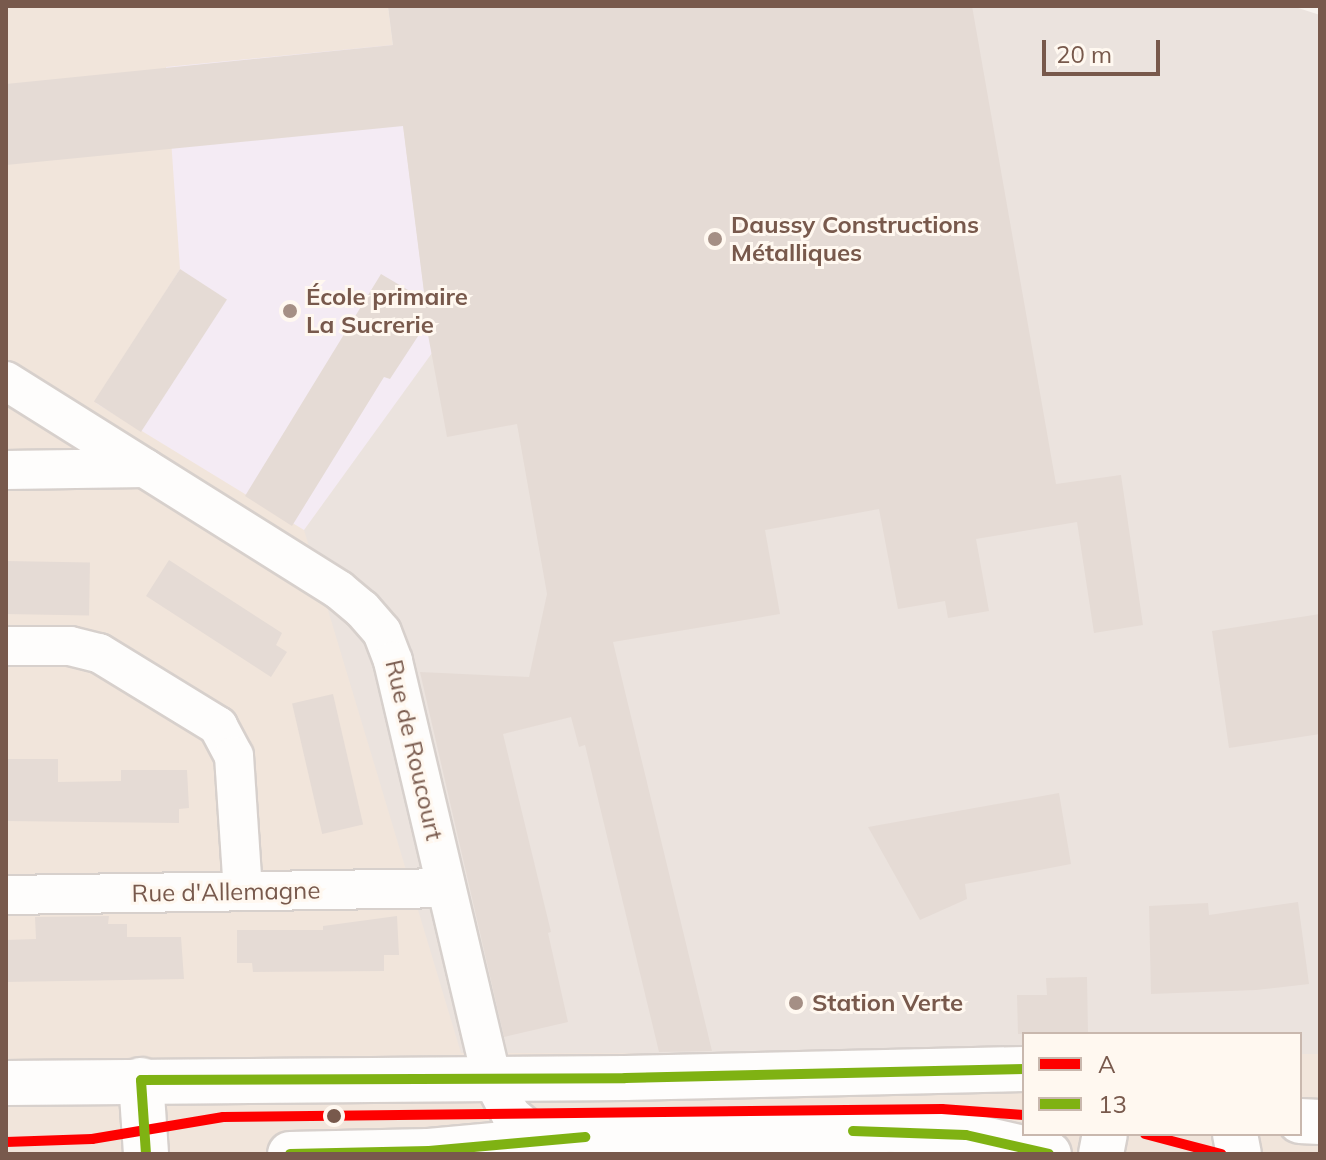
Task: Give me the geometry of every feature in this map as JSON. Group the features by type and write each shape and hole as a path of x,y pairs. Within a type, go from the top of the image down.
{"main road":[{"path":"6,1083 1022,1069"},
{"path":"141,1080 146,1154"},
{"path":"290,1154 429,1151 549,1139 896,1130 966,1135 1049,1154"}],"street":[{"name":"Rue de Roucourt","path":"6,381 339,590 362,609 382,632 393,661 491,1077 511,1115 530,1131 549,1139"},
{"path":"6,470 145,468"},
{"path":"6,646 70,646 99,653 218,726 234,756 243,891"},
{"name":"Rue d'Allemagne","path":"6,895 446,888"}],"shaded area":[{"path":"6,6 388,6 432,353 1022,1052 1022,1136 1302,1136 1302,1054 1320,1054 1320,1154 6,1154"},
{"path":"388,6 1292,6 1320,15 1320,1054 1302,1054 1302,1032 1022,1032 1022,1054 461,1053 304,530 431,352"},
{"name":"École primaire La Sucrerie","path":"393,45 432,353 304,530 96,403 180,269 166,67"}],"building":[{"name":"Daussy Constructions Métalliques","path":"388,6 972,6 1056,484 1121,475 1143,625 1094,633 1077,522 976,539 989,611 948,618 945,601 898,609 879,509 765,530 780,614 613,642 712,1051 659,1052 585,745 579,747 571,717 503,734 551,932 548,933 568,1022 504,1037 420,672 529,677 547,594 517,424 447,437 426,324 390,379 384,377 292,526 245,496 381,274 425,300 403,126 6,165 6,84 393,45"},
{"path":"180,269 227,299 141,432 94,402"},
{"path":"169,560 282,633 276,645 287,652 271,677 146,596"},
{"path":"6,561 90,562 89,615 6,614"},
{"path":"1320,614 1320,734 1229,748 1212,631"},
{"path":"333,694 363,825 322,834 292,703"},
{"path":"6,759 58,759 58,782 121,781 121,770 187,770 189,808 179,809 179,823 6,821"},
{"path":"1059,793 1071,864 965,884 967,899 920,920 868,827"},
{"path":"1298,902 1309,984 1256,990 1151,994 1149,906 1208,903 1209,915"},
{"path":"109,916 108,924 127,924 127,937 181,937 184,979 6,982 6,940 36,939 35,917"},
{"path":"397,916 399,955 384,955 384,971 253,972 252,963 237,963 237,930 323,930 323,926"},
{"path":"1087,977 1088,1032 1018,1034 1017,995 1047,995 1046,978"}],"transit line":[{"name":"13","path":"146,1154 141,1080 625,1078 1022,1069"},
{"name":"A","path":"6,1142 92,1139 223,1117 942,1109 1022,1115"},
{"name":"13","path":"853,1131 966,1135 1049,1154"},
{"name":"A","path":"1153,1136 1221,1154"},
{"name":"13","path":"290,1154 429,1151 585,1137"}],"place":[{"name":"Daussy Constructions Métalliques","path":"715,239"},
{"name":"École primaire La Sucrerie","path":"290,311"},
{"name":"Station Verte","path":"796,1003"}]}
